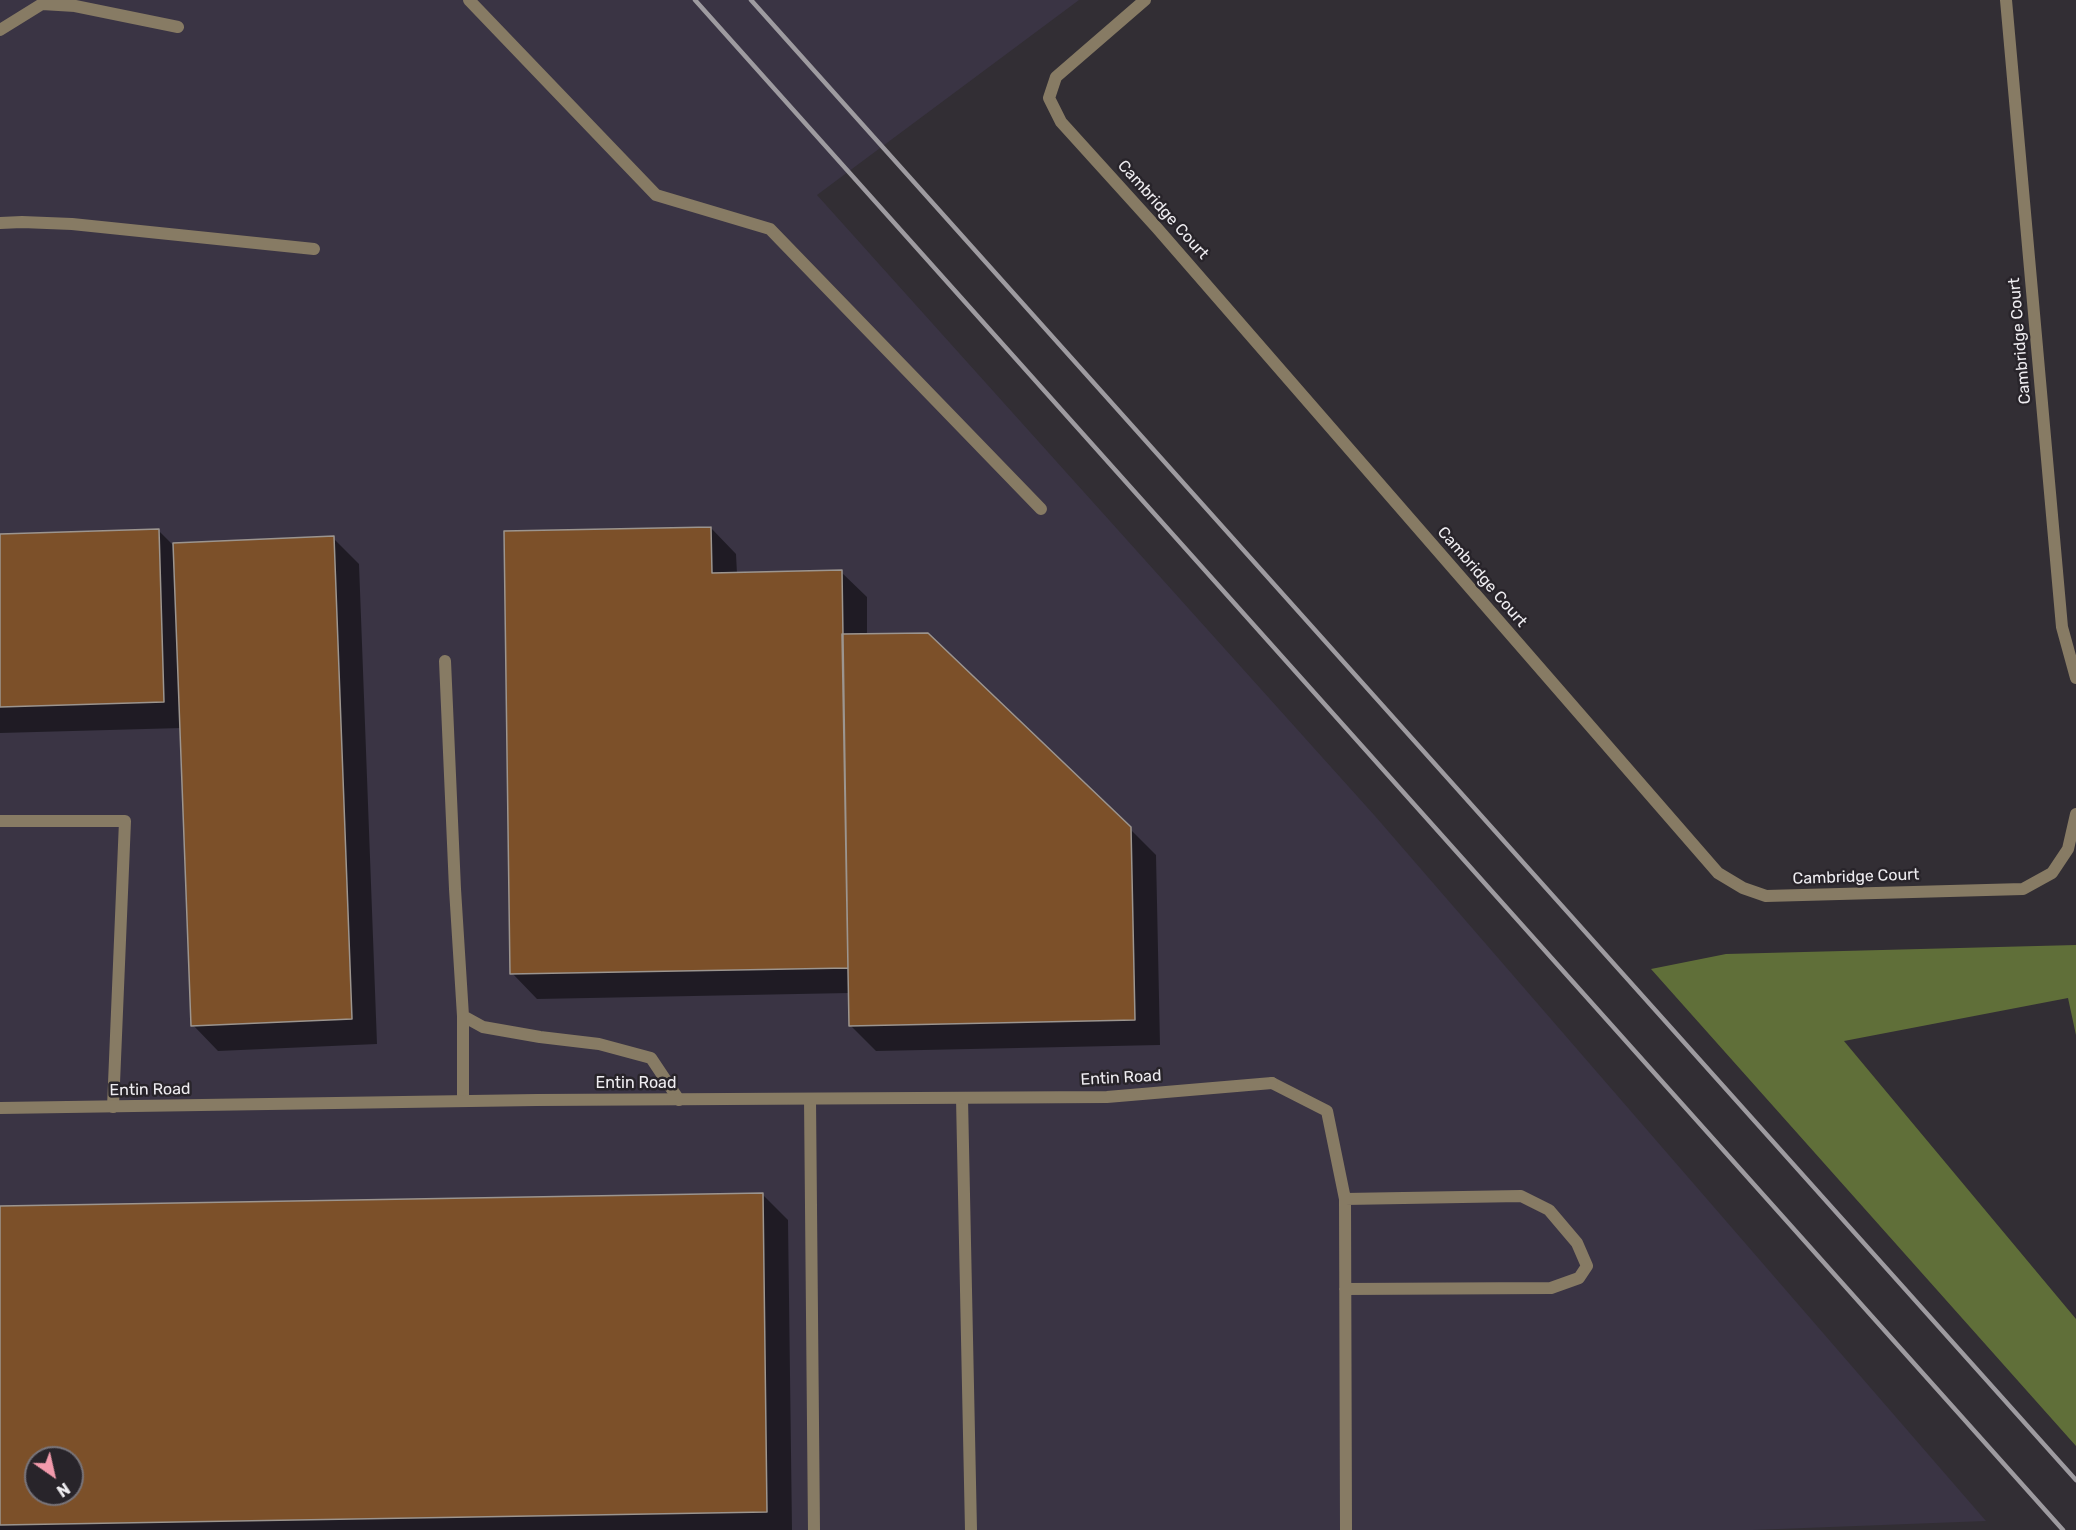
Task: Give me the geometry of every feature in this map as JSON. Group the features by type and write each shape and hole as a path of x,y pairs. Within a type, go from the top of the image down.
{"street":[{"path":"469,0 656,195 770,229 1041,509"},
{"name":"Cambridge Court","path":"1145,0 1056,77 1049,98 1061,122 1157,228 1718,873 1743,888 1766,896 2023,889 2052,873 2068,849 2076,814"},
{"name":"Cambridge Court","path":"2006,0 2062,627 2076,678"},
{"path":"0,30 42,4 75,6 178,27"},
{"path":"0,223 72,224 314,249"},
{"path":"445,661 463,1016 463,1101"},
{"path":"0,821 125,821 113,1107"},
{"path":"463,1016 483,1027 598,1044 651,1058 679,1100"},
{"name":"Entin Road","path":"0,1108 463,1101 1107,1098 1272,1083 1327,1111 1345,1199"},
{"path":"962,1098 970,1530"},
{"path":"810,1099 814,1530"},
{"path":"1345,1289 1551,1288 1579,1278 1587,1266 1577,1243 1549,1210 1521,1196 1345,1199 1345,1289 1346,1530"}],"shaded area":[{"path":"0,0 1079,0 817,195 1375,816 1986,1521 1753,1530 0,1530"}],"green space":[{"path":"2076,945 2076,1035 2068,998 1844,1041 2076,1319 2076,1446 1651,969 1726,954"}],"building":[{"path":"711,527 712,573 842,570 848,968 510,974 504,531"},
{"path":"159,529 164,702 0,707 0,534"},
{"path":"334,536 352,1019 191,1026 173,543"},
{"path":"928,633 1131,827 1135,1020 849,1026 842,634"},
{"path":"763,1193 767,1512 0,1525 0,1206"}],"railway":[{"path":"695,0 2063,1530"},
{"path":"751,0 2076,1480"}]}
